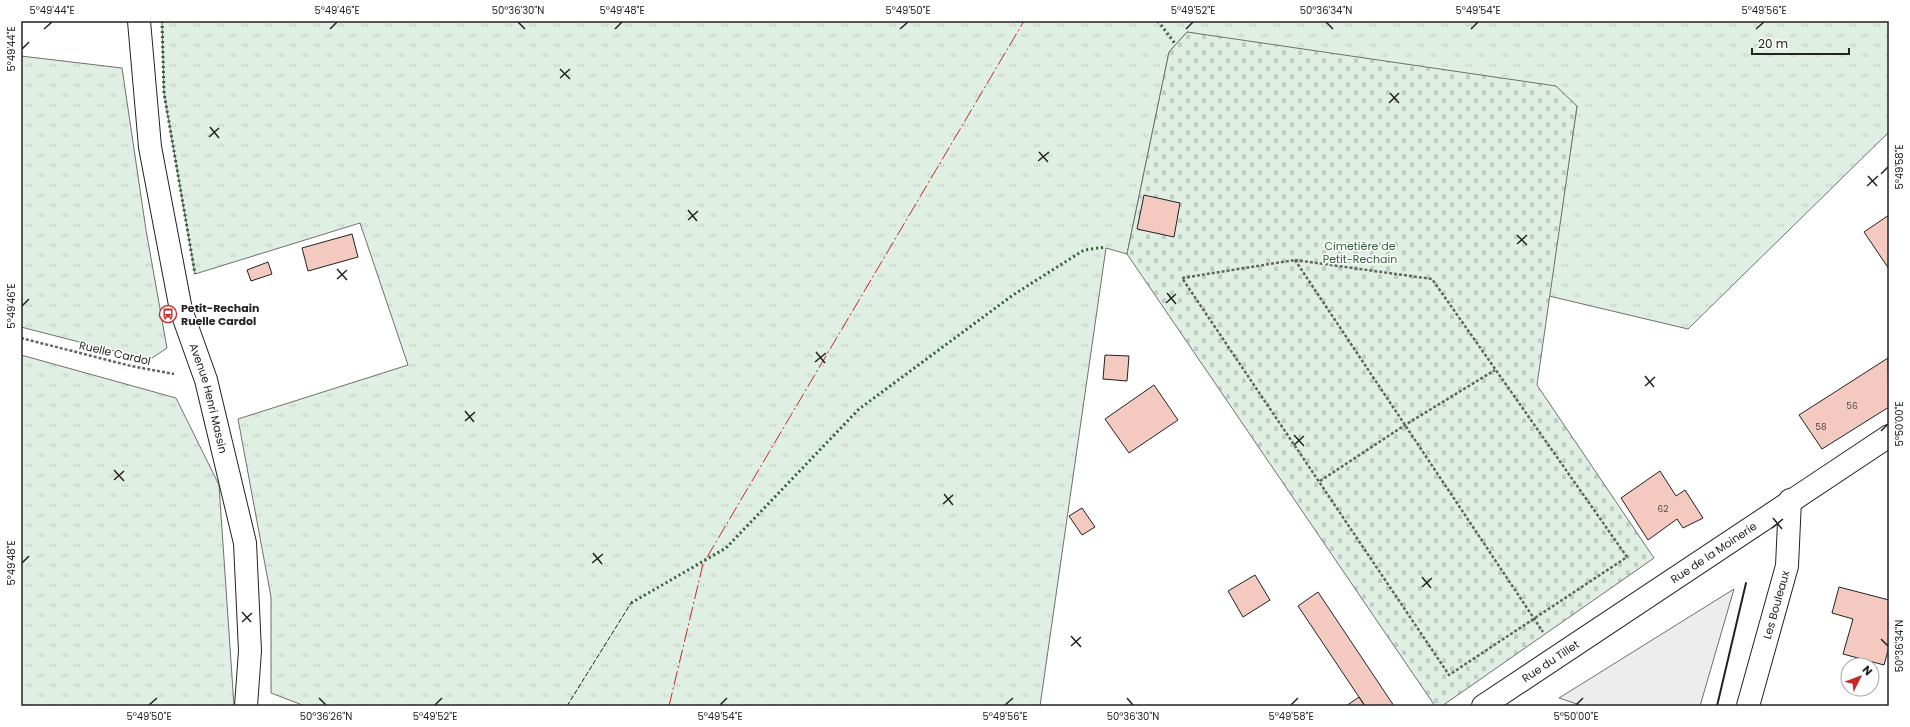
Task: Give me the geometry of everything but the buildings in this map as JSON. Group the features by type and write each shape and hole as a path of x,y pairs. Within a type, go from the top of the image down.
{"street":[{"name":"Avenue Henri Massin","path":"139,21 151,155 181,310 206,380 245,543 250,651 246,706"},
{"name":"Rue de la Moinerie","path":"1618,616 1790,500 1889,436"},
{"name":"Les Bouleaux","path":"1748,706 1787,566 1790,500"},
{"name":"Rue du Tillet","path":"1483,706 1618,616"}],"path":[{"path":"1295,260 1559,656"},
{"path":"1295,260 1432,279 1495,370 1627,557 1449,675 1320,481 1182,278 1295,260"},
{"name":"Ruelle Cardol","path":"21,338 131,366 206,380"},
{"path":"1320,481 1405,425 1495,370"}],"green space":[{"path":"162,21 1889,21 1889,132 1688,329 1549,296 1577,106 1187,32 1169,52 1127,254 1106,248 1040,706 305,706 271,693 271,597 238,419 408,365 360,223 195,274 164,93"},
{"name":"Cimetière de Petit-Rechain","path":"1187,32 1556,86 1577,106 1537,385 1654,558 1442,706 1435,706 1127,254 1169,52"},
{"path":"21,56 122,68 146,230 167,348 149,360 21,327"},
{"path":"21,355 176,398 219,485 234,706 21,706"}],"shaded area":[{"path":"1734,589 1700,706 1583,706 1559,698"}],"hedge":[{"path":"162,21 164,93 195,274"},
{"path":"1158,21 1176,45"},
{"path":"631,603 726,548 859,409 1013,295 1084,250 1106,247"}],"fence":[{"path":"567,706 631,603"}],"wall":[{"path":"1717,706 1746,583"}],"power":[{"path":"669,706 703,564 1024,21"}],"place":[{"name":"Petit-Rechain Ruelle Cardol","path":"168,314"}]}
